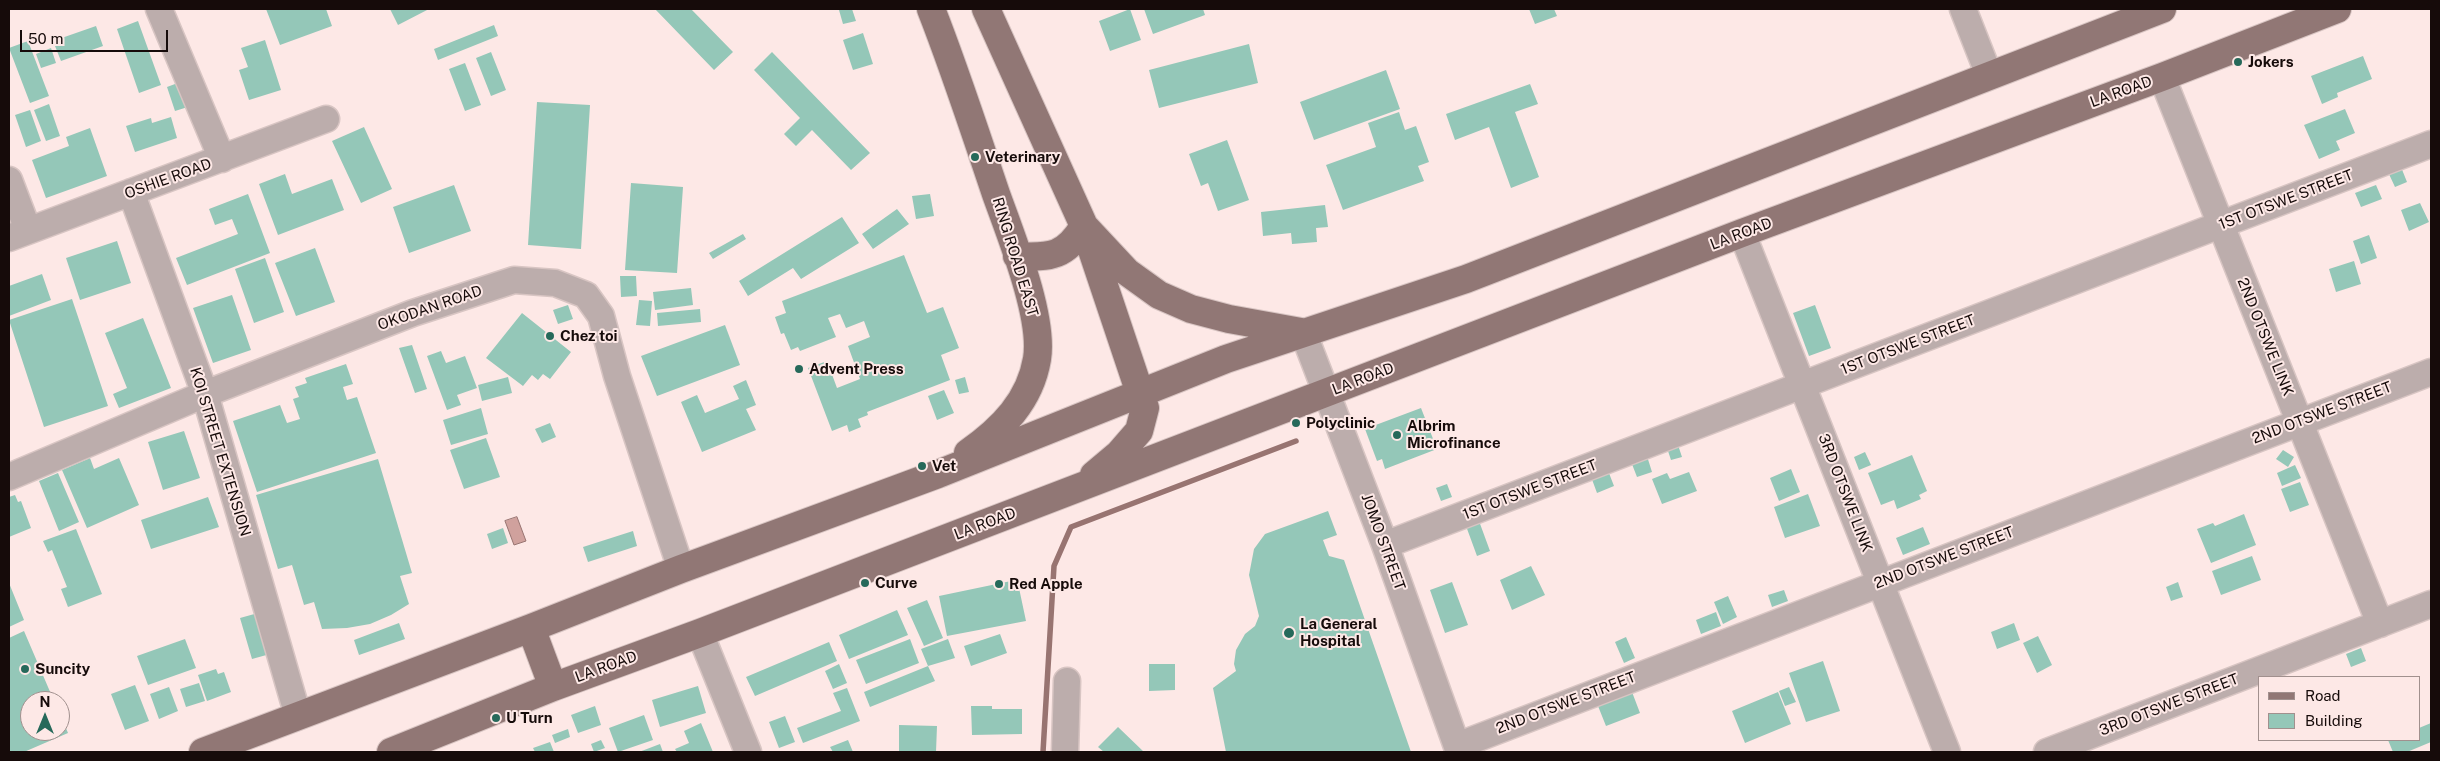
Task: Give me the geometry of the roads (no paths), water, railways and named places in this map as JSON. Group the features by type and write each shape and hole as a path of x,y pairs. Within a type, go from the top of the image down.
{"main road":[{"name":"RING ROAD EAST","path":"931,9 1017,256 1035,316 1038,357 1029,390 1005,422 990,437 938,474"},
{"path":"986,9 1084,226 1138,394 1145,408 1139,431 1120,454 1080,488"},
{"path":"204,752 681,569 938,474 1226,358 1466,279 1766,161 2162,9"},
{"name":"LA ROAD","path":"391,752 553,686 700,633 1742,233 2162,77 2337,9"},
{"path":"1017,256 1038,257 1058,254 1069,247 1084,226"},
{"path":"1084,226 1127,272 1159,295 1191,309 1229,319 1303,332"},
{"path":"531,628 553,686"}],"street":[{"path":"159,9 222,159"},
{"path":"1964,9 1989,75"},
{"name":"2ND OTSWE LINK","path":"2162,77 2380,624"},
{"name":"OSHIE ROAD","path":"18,234 326,119"},
{"name":"1ST OTSWE STREET","path":"1385,545 2431,144"},
{"path":"9,180 18,234"},
{"name":"KOI STREET EXTENSION","path":"131,192 204,394 298,716"},
{"name":"3RD OTSWE LINK","path":"1742,233 1947,752"},
{"name":"OKODAN ROAD","path":"9,477 204,394 413,312 514,280 555,282 586,295 600,316 617,376 681,569"},
{"name":"JOMO STREET","path":"1303,332 1385,545 1458,749"},
{"name":"2ND OTSWE STREET","path":"1458,749 1880,582 2431,372"},
{"name":"3RD OTSWE STREET","path":"2047,752 2431,604"},
{"path":"700,633 748,752"},
{"path":"1065,752 1067,681"}],"waterway":[{"path":"1043,752 1054,566 1071,527 1296,441"}],"place":[{"name":"Jokers","path":"2238,62"},
{"name":"Veterinary","path":"975,157"},
{"name":"Chez toi","path":"550,336"},
{"name":"Advent Press","path":"799,369"},
{"name":"Polyclinic","path":"1296,423"},
{"name":"Albrim Microfinance","path":"1397,435"},
{"name":"Vet","path":"922,466"},
{"name":"Curve","path":"865,583"},
{"name":"Red Apple","path":"999,584"},
{"name":"La General Hospital","path":"1289,633"},
{"name":"Suncity","path":"25,669"},
{"name":"U Turn","path":"496,718"}]}
